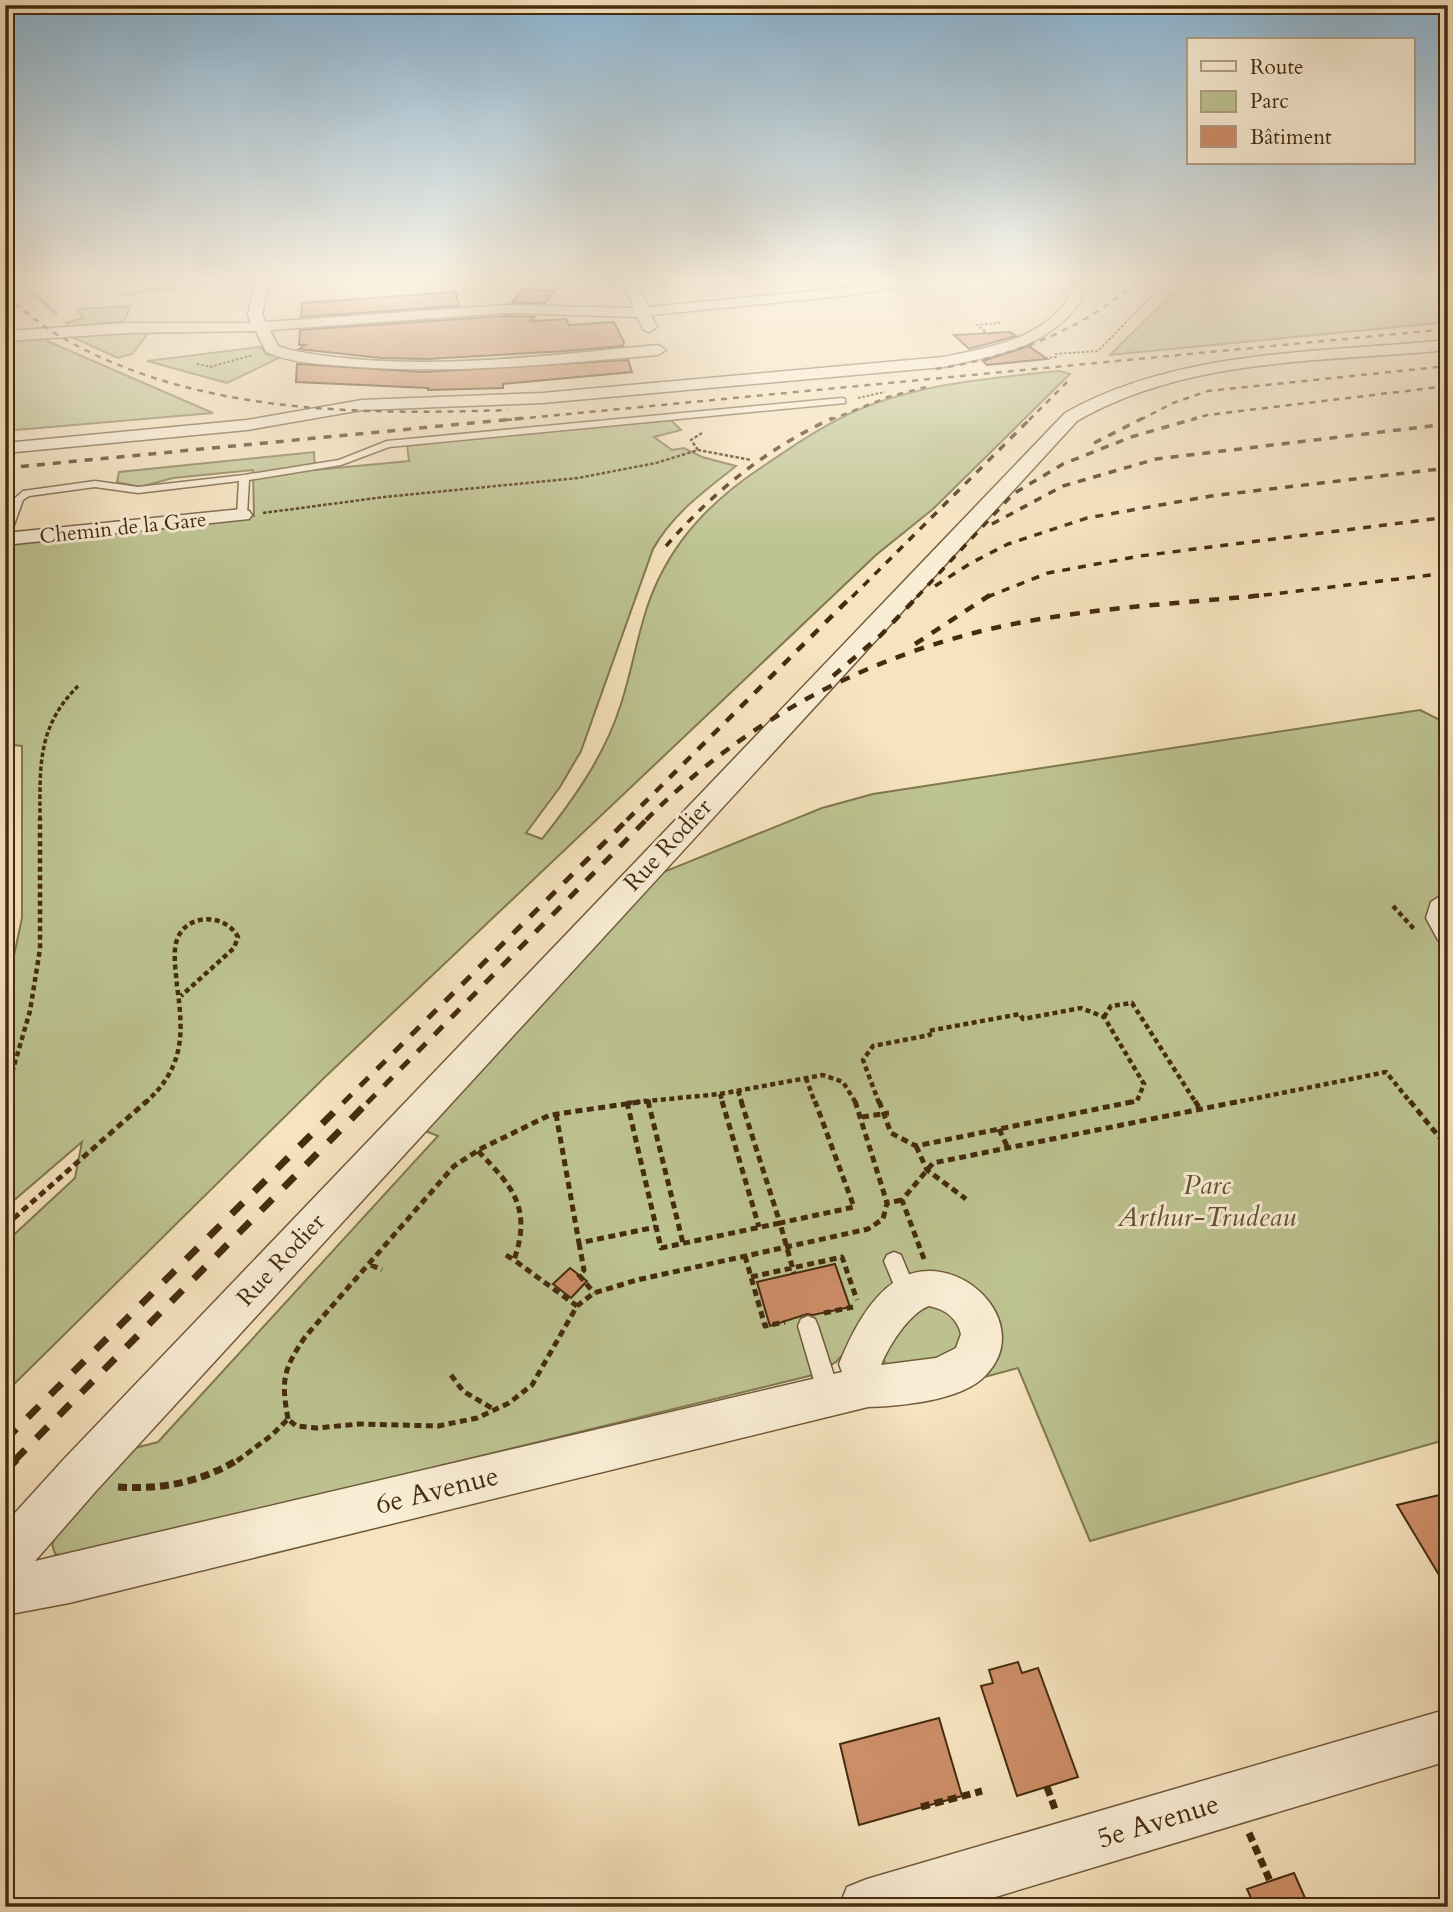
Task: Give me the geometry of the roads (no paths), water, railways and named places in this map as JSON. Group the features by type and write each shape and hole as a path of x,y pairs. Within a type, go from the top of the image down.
{"street":[{"path":"5,448 247,425 362,405 523,400 660,368"},
{"name":"Rue Rodier","path":"5,1560 80,1475 1072,416 1146,383 1191,371 1218,368"},
{"name":"Chemin de la Gare","path":"5,538 242,515"},
{"name":"6e Avenue","path":"5,1588 29,1587 69,1579 849,1390 896,1386 955,1372 969,1364 978,1353 980,1324 972,1309 961,1299 935,1288 927,1288 909,1273 886,1320 863,1356 849,1390"},
{"name":"5e Avenue","path":"867,1907 1448,1735"}],"lane":[{"path":"5,538 19,499 34,490 95,484 138,490 244,478 341,461 387,444 842,401"},
{"path":"242,515 244,478"},
{"path":"1448,896 1437,902 1433,910 1434,923 1448,942"},
{"path":"806,1320 849,1390"}],"railway":[{"path":"130,368 218,395 276,404 393,411 508,410"},
{"path":"936,369 940,368"},
{"path":"506,420 1042,368"},
{"path":"1140,420 1173,403 1208,391 1427,368"},
{"path":"852,597 1067,382"},
{"path":"1191,420 1207,415 1448,386"},
{"path":"830,420 888,397 926,387"},
{"path":"5,468 524,418"},
{"path":"666,546 703,507 742,473 786,443 833,418"},
{"path":"1094,443 1143,418"},
{"path":"917,597 1013,494 1063,464 1131,437 1197,418"},
{"path":"992,524 1063,486 1156,459 1448,424"},
{"path":"935,586 1008,544 1087,518 1211,496 1448,468"},
{"path":"987,597 1048,573 1140,556 1448,517"},
{"path":"1264,595 1448,573"},
{"path":"627,820 853,595"},
{"path":"833,676 881,635 919,595"},
{"path":"915,644 990,595"},
{"path":"646,820 689,780 735,744 833,685 885,662 940,643 1053,617 1264,595"},
{"path":"1248,597 1264,595"},
{"path":"343,1103 629,818"},
{"path":"367,1103 646,820"},
{"path":"5,1440 345,1101"},
{"path":"14,1461 369,1101"},
{"path":"5,1470 14,1461"}],"park label":[{"name":"Parc Arthur-Trudeau","path":"1207,1201"}]}
